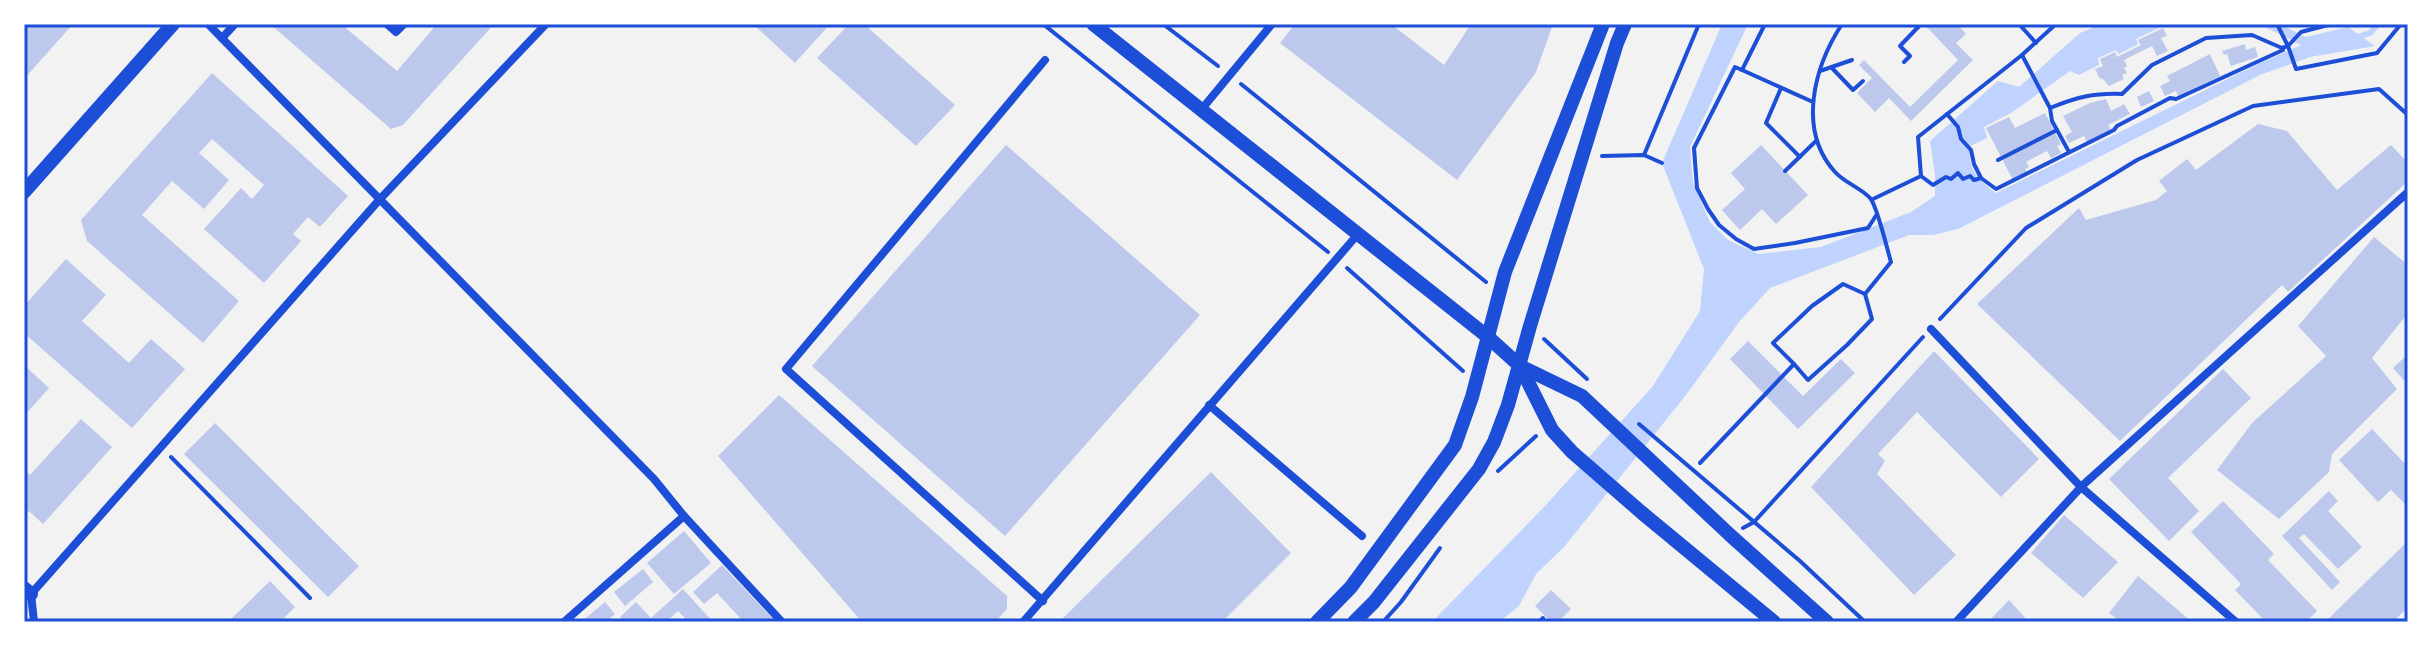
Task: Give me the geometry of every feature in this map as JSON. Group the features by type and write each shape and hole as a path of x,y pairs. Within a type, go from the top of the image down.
{"main road":[{"path":"24,192 173,24"},
{"path":"1093,24 1488,337 1520,366 1593,405 1827,622"},
{"path":"1317,622 1351,587 1455,445 1477,382 1505,272 1603,24"},
{"path":"1354,622 1374,602 1479,469 1508,405 1625,24"},
{"path":"1520,366 1552,430 1572,452 1774,622"}],"street":[{"path":"208,24 654,479 780,621"},
{"path":"222,38 235,24"},
{"path":"387,24 396,32 404,24"},
{"path":"34,622 28,591 380,199 546,24"},
{"path":"1201,110 1272,24"},
{"path":"1043,601 786,369 1045,60"},
{"path":"1956,622 2081,487 2408,192"},
{"path":"1023,622 1358,234"},
{"path":"1931,329 2081,487 2236,622"},
{"path":"1209,405 1362,536"},
{"path":"564,622 684,516"}],"path":[{"path":"1043,24 1336,259 1477,382"},
{"path":"1163,24 1500,292"},
{"path":"1644,155 1699,24"},
{"path":"1742,70 1765,24"},
{"path":"1842,24 1826,47 1811,118 1816,141 1835,173 1873,199 1891,262 1865,294"},
{"path":"1909,24 1914,32"},
{"path":"1904,62 1910,56 1900,46 1921,24"},
{"path":"2019,24 2036,43"},
{"path":"1981,178 1974,180 1970,176 1963,179 1958,173 1933,185 1921,176 1918,137 2022,55 2056,24"},
{"path":"2277,24 2296,69 2377,53 2401,24"},
{"path":"1947,114 1971,150 1981,178 1996,189 2114,130 2170,98 2176,99 2283,50 2301,32 2332,24"},
{"path":"2050,108 2078,96 2122,94 2152,65 2206,38 2252,35 2285,47"},
{"path":"2022,55 2047,100 2052,121 2070,153"},
{"path":"1820,72 1852,60"},
{"path":"1813,102 1735,67 1694,148 1697,188 1708,209 1719,225 1754,249 1868,228 1878,217"},
{"path":"1832,68 1853,90 1863,81"},
{"path":"1781,88 1766,123 1800,157"},
{"path":"1730,535 1754,522 2026,228 2137,160 2253,106 2379,89 2408,115"},
{"path":"1998,160 2057,130"},
{"path":"1785,171 1816,141"},
{"path":"1602,156 1644,155 1662,163"},
{"path":"1873,199 1921,176"},
{"path":"1843,284 1865,294 1872,319 1847,345 1808,380 1794,364 1773,343 1812,306 1843,284"},
{"path":"1530,326 1593,384"},
{"path":"1700,463 1794,364"},
{"path":"1573,392 1585,377"},
{"path":"1508,405 1543,441"},
{"path":"1629,416 1800,561 1865,622"},
{"path":"1493,475 1538,435 1548,422"},
{"path":"160,447 310,598"},
{"path":"1383,622 1442,546"}],"water":[{"path":"1722,24 1748,24 1690,147 1693,183 1710,222 1728,240 1759,254 1821,247 1911,212 1935,196 1930,141 1998,81 2019,87 2080,33 2092,28 2090,24 2167,24 2136,39 2138,44 2119,54 2116,50 2098,58 2099,65 2079,75 2070,71 2011,113 1984,127 1987,138 1970,146 1970,161 1979,178 1996,193 2301,45 2259,24 2279,24 2306,37 2348,27 2375,46 2310,57 2260,75 1958,229 1933,235 1909,235 1770,288 1739,322 1686,395 1564,547 1536,574 1519,606 1499,622 1432,622 1545,506 1653,386 1700,311 1704,269 1662,163"}],"building":[{"path":"24,24 73,24 24,79"},
{"path":"270,24 341,24 397,71 437,24 494,24 403,125 391,129"},
{"path":"753,24 830,24 795,63"},
{"path":"849,24 864,24 955,105 916,146 817,58"},
{"path":"1295,24 1391,24 1444,65 1471,24 1553,24 1536,72 1457,180 1280,43"},
{"path":"1926,24 1957,24 1966,34 1956,43 1973,60 1911,121 1889,98 1875,112 1857,93 1872,78 1859,65 1864,60 1910,107 1958,60"},
{"path":"2163,28 2167,36 2161,38 2168,51 2157,56 2152,46 2124,60 2127,73 2122,75 2124,79 2109,86 2100,79 2095,69 2103,66 2100,59 2115,52 2117,57 2141,45 2138,40"},
{"path":"2245,44 2246,50 2255,47 2258,57 2231,66 2227,54 2224,55 2222,51"},
{"path":"2210,54 2220,76 2178,96 2176,91 2165,96 2160,86 2170,81 2167,76"},
{"path":"212,73 348,196 320,227 308,217 293,234 301,241 264,283 204,229 241,188 252,199 264,185 212,139 199,153 229,180 204,209 172,181 142,215 239,301 203,343 87,241 81,220"},
{"path":"2149,91 2154,101 2141,107 2137,97"},
{"path":"2106,99 2111,111 2124,104 2130,114 2108,125 2111,130 2087,143 2084,136 2069,143 2065,136 2072,132 2063,116"},
{"path":"2045,113 2061,144 2057,146 2061,153 2051,158 2047,151 2026,162 2028,175 2014,182 1986,128 2009,117 2015,128"},
{"path":"2258,124 2287,131 2337,190 2391,145 2408,163 2408,181 2288,292 2282,285 2120,441 1977,304 2079,208 2086,220 2156,200 2167,191 2159,181 2187,159 2196,170"},
{"path":"1006,145 1200,315 1005,536 812,366"},
{"path":"1761,145 1808,195 1776,224 1762,209 1740,230 1722,210 1745,189 1731,173"},
{"path":"2374,237 2408,265 2408,313 2372,358 2397,389 2332,454 2329,472 2279,519 2217,470 2252,423 2326,356 2298,326"},
{"path":"66,259 106,295 82,321 129,363 151,339 185,369 132,428 24,333 24,306"},
{"path":"1748,341 1803,396 1841,359 1855,373 1798,429 1730,359"},
{"path":"1934,351 2039,459 2001,497 1917,412 1878,454 1885,461 1877,474 1956,555 1914,595 1811,487"},
{"path":"2408,354 2408,385 2393,368"},
{"path":"24,365 49,388 24,416"},
{"path":"2223,369 2251,398 2168,478 2199,511 2169,541 2109,479"},
{"path":"779,395 1007,596 1007,609 995,622 862,622 718,456"},
{"path":"81,419 112,447 43,524 29,511 24,516 24,470 30,475"},
{"path":"215,423 359,566 328,597 184,454"},
{"path":"2372,429 2408,467 2408,507 2391,490 2378,502 2339,460"},
{"path":"1211,472 1291,553 1222,622 1059,622"},
{"path":"2329,491 2338,501 2328,511 2362,547 2338,569 2304,534 2299,538 2340,582 2332,590 2282,536"},
{"path":"2223,501 2274,554 2268,560 2317,611 2306,622 2266,622 2235,590 2241,584 2191,532"},
{"path":"2064,515 2118,562 2083,598 2031,553"},
{"path":"684,531 711,563 674,594 647,563"},
{"path":"2408,541 2408,607 2393,622 2325,622"},
{"path":"722,565 773,619 770,622 737,622 741,619 717,593 704,604 693,592"},
{"path":"643,569 653,582 625,606 614,592"},
{"path":"2138,576 2192,622 2121,622 2109,613"},
{"path":"270,581 295,607 280,622 228,622"},
{"path":"683,589 713,622 682,622 685,618 678,611 666,622 625,622 620,617 636,602 651,618"},
{"path":"1551,590 1571,609 1558,622 1551,622 1535,606"},
{"path":"2009,600 2029,622 1988,622"},
{"path":"605,602 615,614 606,622 581,622"}],"waterway":[{"path":"2354,38 2370,33 2378,24"}]}
